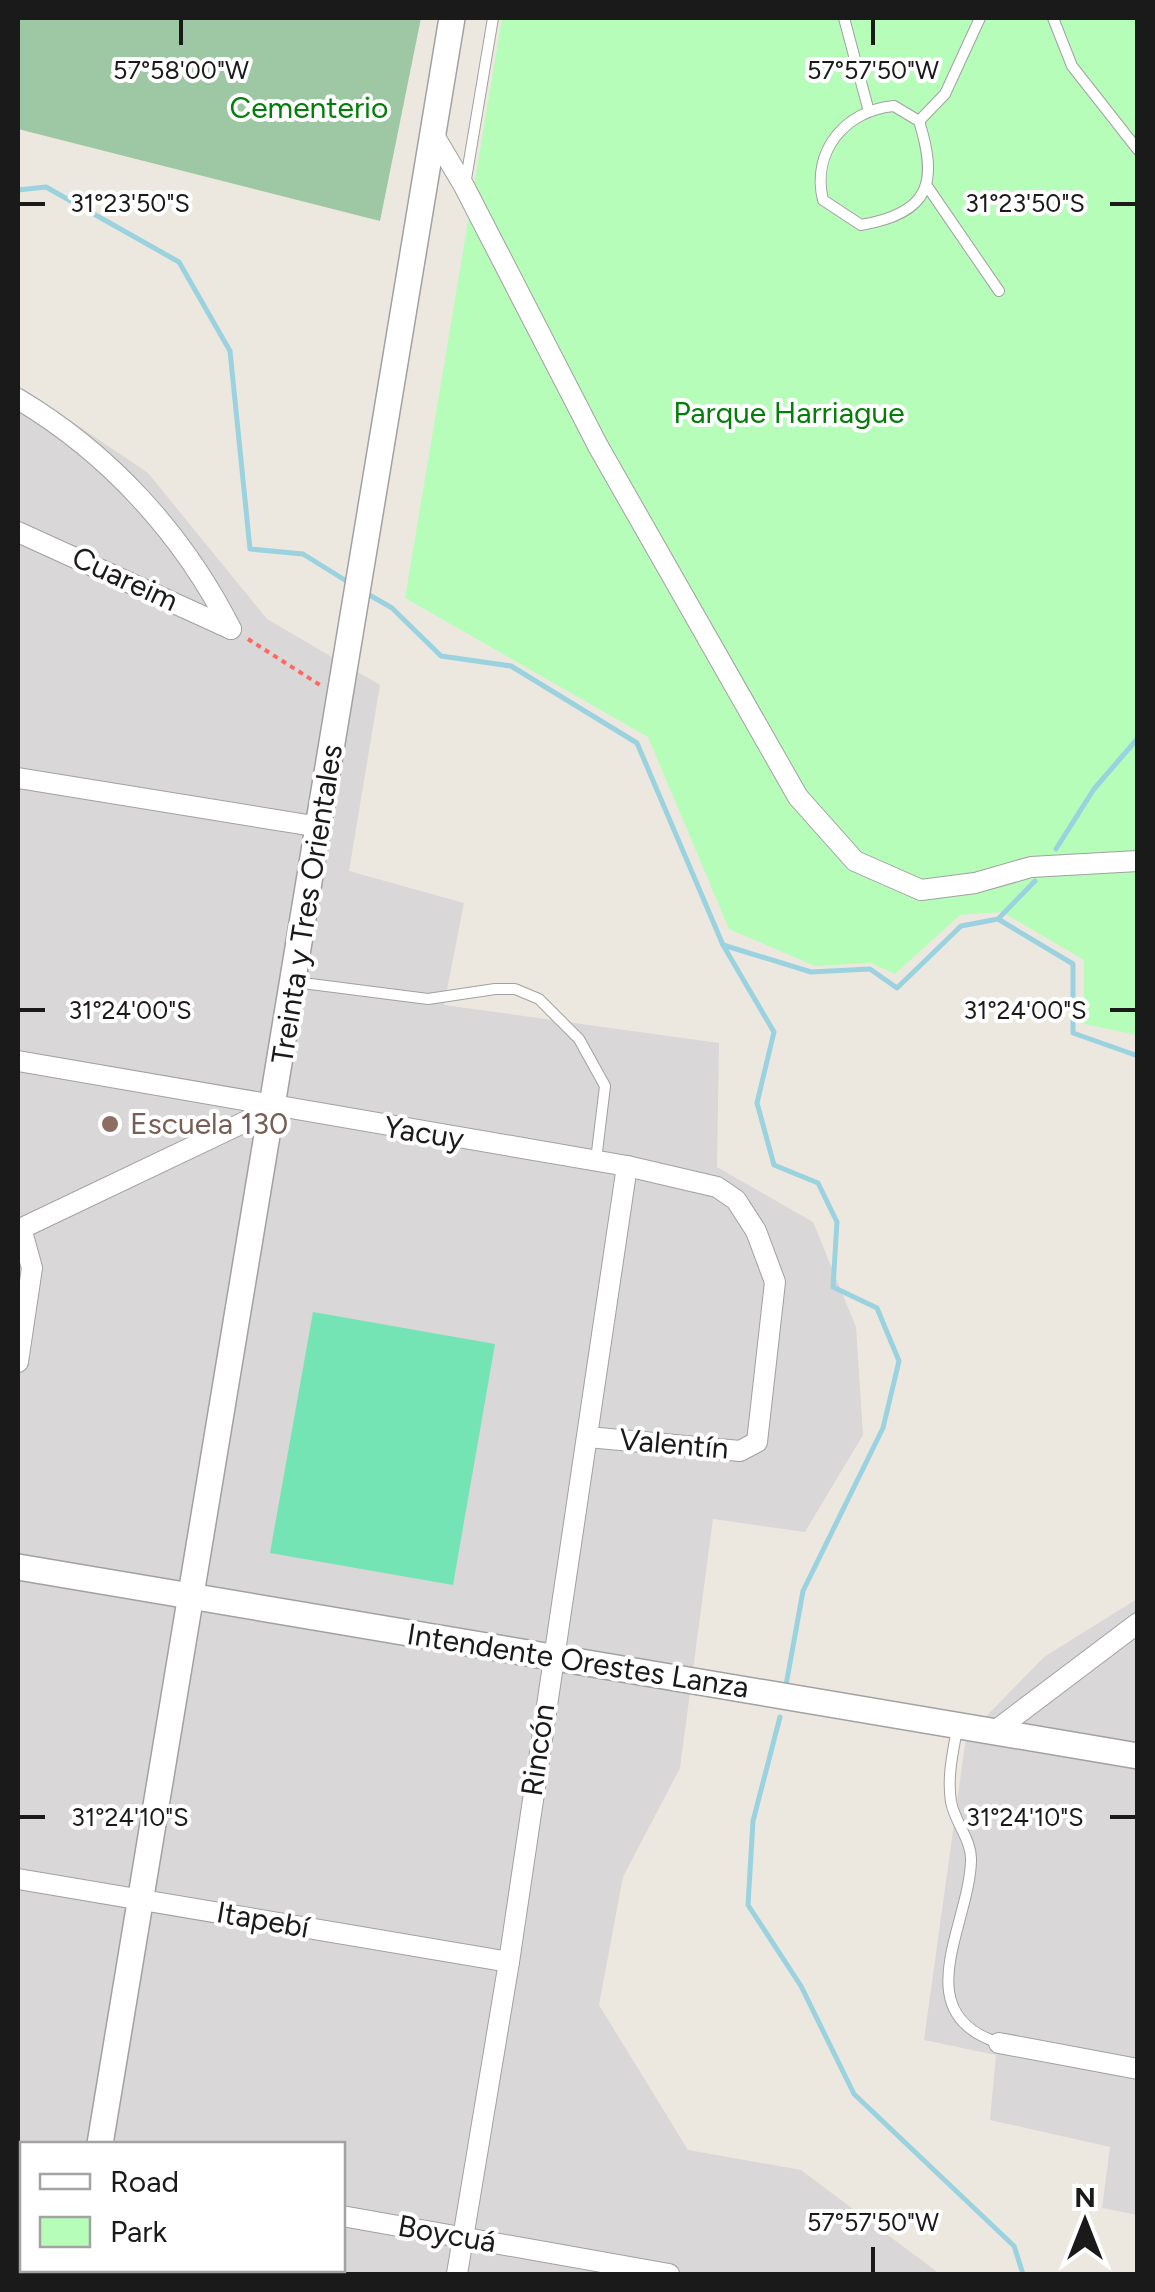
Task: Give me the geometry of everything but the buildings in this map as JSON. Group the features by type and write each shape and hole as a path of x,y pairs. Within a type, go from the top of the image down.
{"street":[{"name":"Treinta y Tres Orientales","path":"100,2142 452,18"},
{"path":"434,136 464,186 598,446 798,797 854,861 921,890 975,882 1031,866 1138,861"},
{"path":"18,399 87,447 136,494 207,581 231,628"},
{"name":"Cuareim","path":"18,532 231,628"},
{"path":"18,778 320,828"},
{"name":"Yacuy","path":"18,1061 627,1166 717,1188 736,1200 756,1231 775,1282 757,1442"},
{"path":"18,1362 32,1268 19,1229 274,1108"},
{"name":"Rincón","path":"456,2274 508,1962 627,1166"},
{"name":"Valentín","path":"588,1437 740,1451 757,1442"},
{"name":"Intendente Orestes Lanza","path":"18,1567 1138,1756"},
{"path":"995,1731 1138,1623"},
{"name":"Itapebí","path":"18,1879 508,1962"},
{"path":"999,2043 1138,2069"},
{"name":"Boycuá","path":"345,2216 669,2274"}],"lane":[{"path":"464,186 492,18"},
{"path":"844,18 868,108"},
{"path":"918,121 945,94 980,18"},
{"path":"1053,18 1072,66 1138,150"},
{"path":"894,106 918,121 932,161 927,186 912,205 889,220 861,225 823,200 819,184 825,151 842,127 868,108 894,106"},
{"path":"927,186 999,292"},
{"path":"294,982 428,999 495,989 515,990 539,999 579,1039 605,1086 596,1161"},
{"path":"958,1724 950,1767 951,1801 970,1846 971,1862 956,1926 950,2001 958,2020 976,2036 999,2043"}],"path":[{"path":"231,628 342,699"}],"shaded area":[{"path":"18,385 148,473 267,619 380,685 349,871 464,903 444,1005 719,1043 717,1167 813,1222 856,1327 863,1435 805,1532 713,1519 680,1768 623,1877 599,2005 688,2150 801,2170 940,2274 18,2274"},
{"path":"1137,1599 1137,2215 1102,2208 1110,2147 990,2120 996,2055 924,2040 966,1737 1044,1657"}],"green space":[{"name":"Cementerio","path":"18,18 421,18 380,221 18,129"},
{"name":"Parque Harriague","path":"502,18 1137,18 1137,1035 1084,1024 1084,960 1002,912 960,915 895,974 871,963 815,966 729,929 648,737 405,598"},
{"path":"313,1312 495,1344 453,1585 270,1553"}],"waterway":[{"path":"18,190 46,187 179,262 230,351 250,549 303,554 348,582"},
{"path":"366,593 392,608 441,656 511,666 637,743 723,945 811,972 870,969 897,988 961,926 998,919 1073,964 1073,1033 1138,1056"},
{"path":"1056,849 1094,789 1138,738"},
{"path":"999,918 1035,881"},
{"path":"723,945 774,1032 757,1103 774,1165 818,1183 837,1222 833,1287 877,1308 899,1361 883,1428 803,1591 786,1685"},
{"path":"780,1717 753,1821 748,1905 801,1986 854,2094 1014,2246 1023,2274"}],"place":[{"name":"Escuela 130","path":"110,1124"}]}
